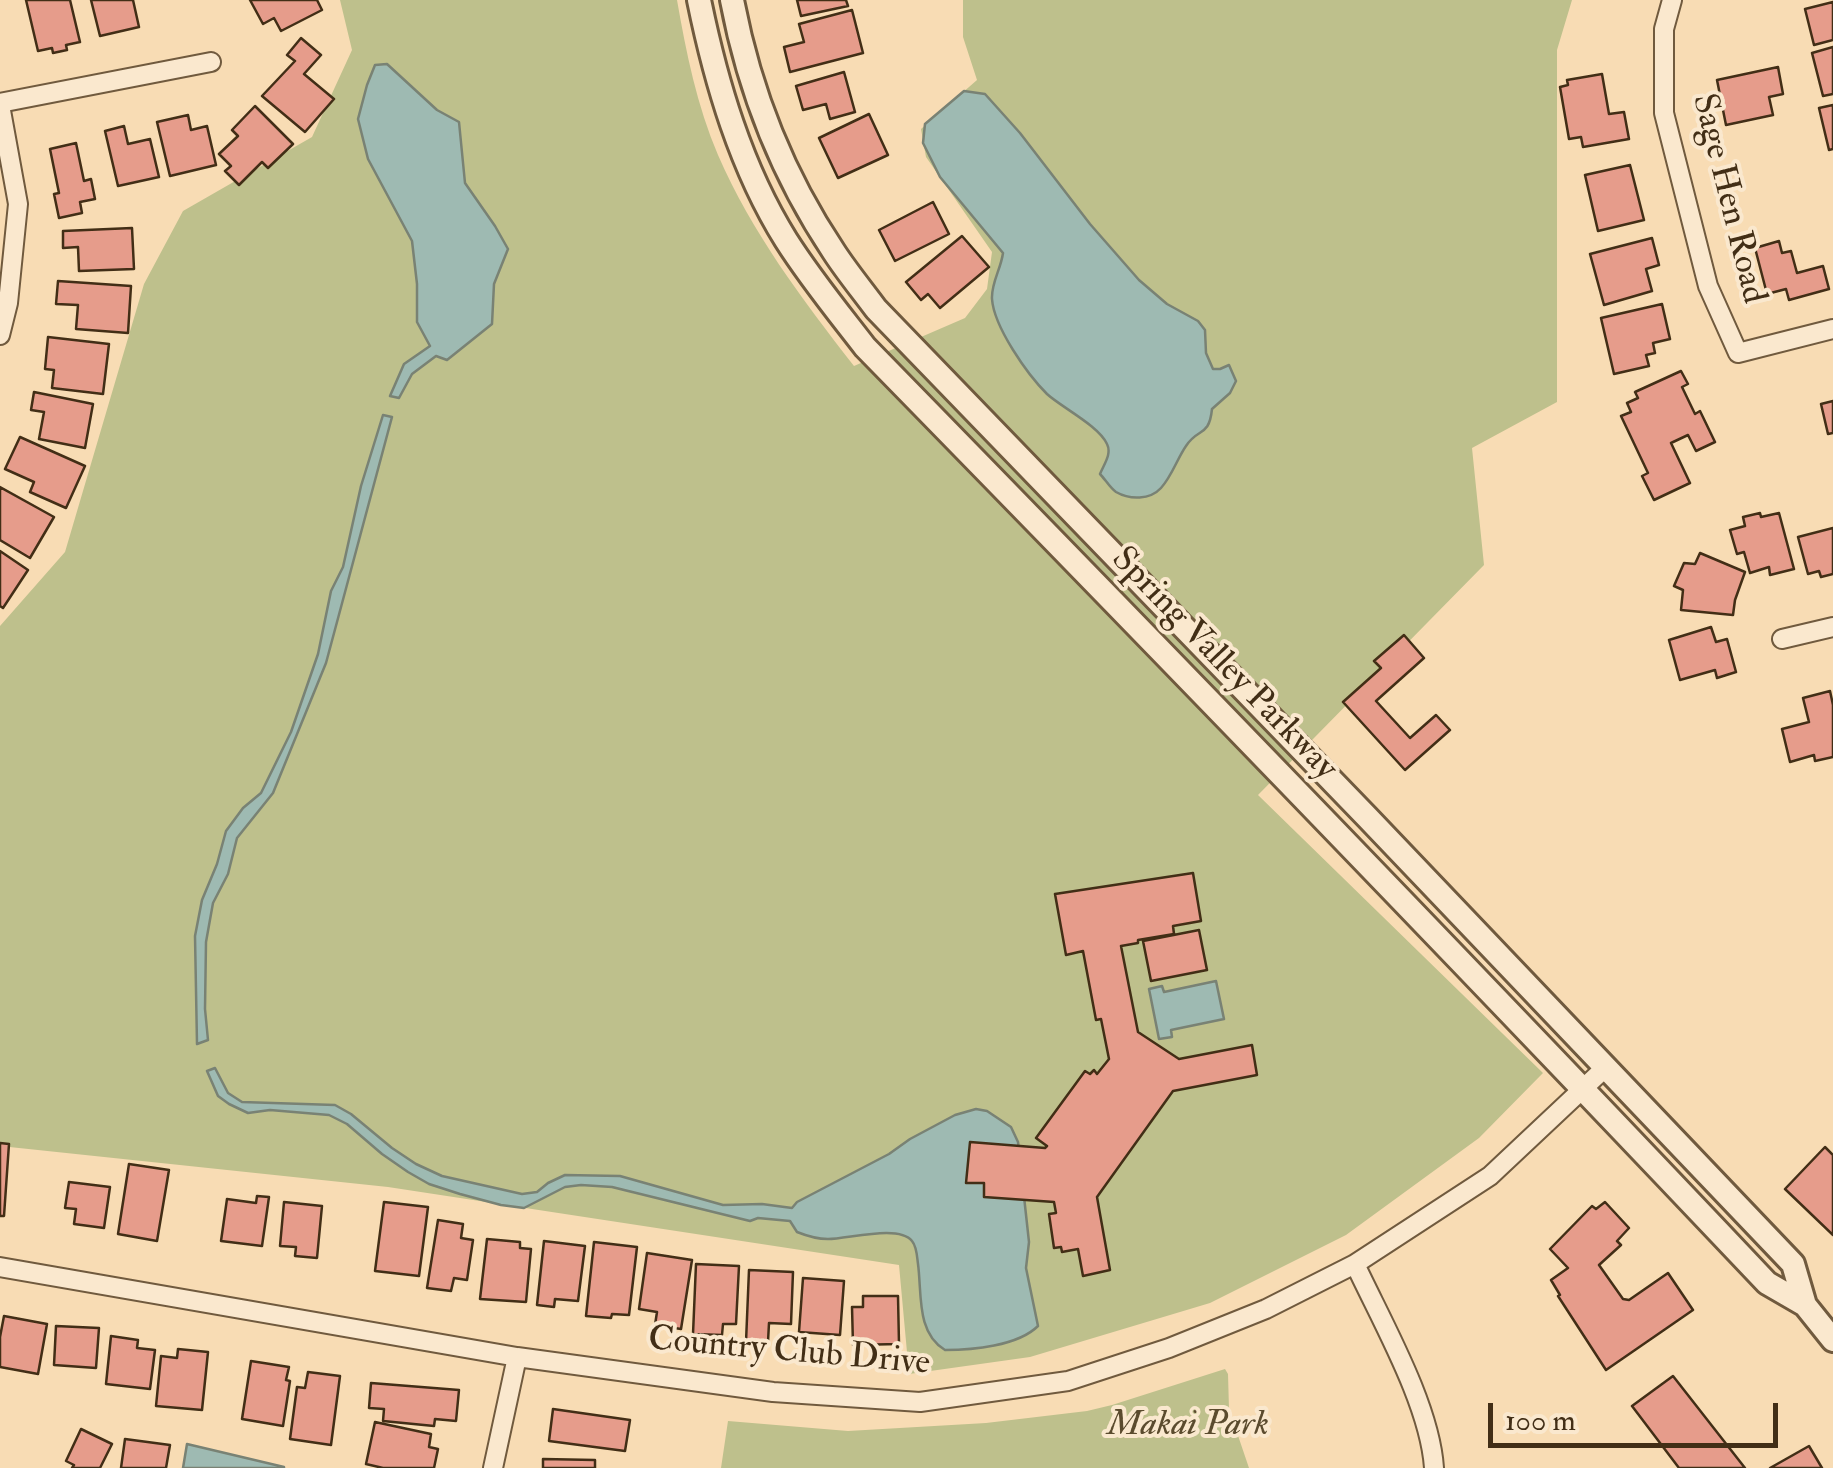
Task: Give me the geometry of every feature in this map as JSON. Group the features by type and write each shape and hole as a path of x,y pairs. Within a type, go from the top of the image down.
{"street":[{"name":"Spring Valley Parkway","path":"699,0 727,112 751,172 785,238 865,347 1272,764 1767,1283 1805,1306 1833,1340"},
{"name":"Spring Valley Parkway","path":"732,0 751,82 777,147 800,196 876,309 1794,1264 1805,1306"},
{"name":"Sage Hen Road","path":"1672,0 1664,29 1664,113 1708,286 1738,353 1833,330"},
{"path":"0,336 8,304 18,204 0,104 210,62"},
{"path":"1782,639 1833,627"},
{"name":"Country Club Drive","path":"0,1267 517,1357 773,1392 920,1402 1068,1381 1169,1348 1266,1309 1355,1264 1490,1176 1606,1066"},
{"path":"1355,1264 1410,1381 1433,1450 1434,1468"},
{"path":"493,1468 517,1357"}],"green space":[{"path":"340,0 677,0 698,98 731,184 779,265 854,366 965,318 987,289 992,252 926,157 921,129 977,80 963,37 963,0 1572,0 1557,50 1557,402 1472,448 1484,565 1258,795 1543,1073 1479,1138 1346,1235 1210,1303 1030,1357 909,1374 899,1265 388,1187 0,1146 0,626 65,552 144,284 183,211 312,137 352,50"},
{"name":"Makai Park","path":"1225,1369 1229,1409 1249,1468 721,1468 728,1421 848,1431 986,1423 1087,1411"}],"water":[{"path":"387,64 437,110 459,122 465,183 508,249 494,284 492,324 447,360 436,356 412,374 399,398 390,396 404,364 430,346 417,322 412,241 368,159 358,119 375,65"},
{"path":"964,91 985,94 1139,280 1167,304 1198,321 1205,330 1206,353 1213,369 1229,365 1236,381 1230,393 1212,409 1206,428 1190,440 1165,483 1151,495 1127,496 1112,488 1100,474 1109,452 1103,437 1039,385 1021,363 999,323 992,293 1003,253 940,177 923,143 925,124"},
{"path":"383,415 392,417 326,663 273,793 237,838 228,874 213,903 206,942 208,1040 197,1044 195,936 202,900 226,831 243,808 261,793 291,732 318,654 331,591 343,567 361,486"},
{"path":"1216,981 1224,1019 1171,1030 1172,1037 1159,1039 1149,989 1162,986 1164,992"},
{"path":"215,1068 228,1093 242,1102 335,1105 416,1164 442,1176 522,1194 537,1192 565,1175 620,1176 723,1205 792,1208 955,1115 976,1109 987,1111 1011,1127 1018,1142 1029,1242 1026,1268 1038,1326 1007,1342 945,1350 936,1343 925,1323 916,1249 905,1236 885,1233 816,1238 797,1232 790,1221 750,1221 612,1187 565,1187 524,1208 501,1205 429,1184 329,1115 270,1110 248,1113 229,1104 218,1096 207,1071"},
{"path":"187,1444 284,1467 284,1468 183,1468"}],"building":[{"path":"26,0 70,0 80,42 53,53 52,48 38,51"},
{"path":"91,0 133,0 139,27 100,36"},
{"path":"250,0 317,0 322,10 281,31 274,18 263,24"},
{"path":"797,0 846,0 848,6 801,16"},
{"path":"1833,2 1833,40 1814,45 1805,9"},
{"path":"852,10 863,53 790,72 784,47 804,42 799,24"},
{"path":"301,38 321,55 304,74 334,99 305,132 262,96 295,61 287,55"},
{"path":"1833,47 1833,94 1823,96 1812,53"},
{"path":"1778,67 1783,94 1769,97 1773,115 1726,125 1717,80"},
{"path":"844,72 855,112 830,119 826,104 803,110 796,86"},
{"path":"1602,74 1609,114 1624,112 1629,139 1583,147 1581,137 1569,139 1560,87 1568,85 1567,80"},
{"path":"1833,105 1833,149 1829,150 1819,108"},
{"path":"255,106 293,144 268,168 262,162 239,185 225,171 231,166 219,154 238,136 232,130"},
{"path":"869,114 888,155 838,178 819,138"},
{"path":"188,115 191,130 207,126 216,165 170,176 157,122"},
{"path":"124,126 128,144 150,139 159,177 118,186 105,131"},
{"path":"76,143 84,181 91,179 95,199 80,202 82,213 59,218 54,194 59,193 50,149"},
{"path":"1630,165 1644,220 1598,231 1585,175"},
{"path":"933,202 949,234 895,261 879,230"},
{"path":"132,228 134,269 79,271 78,247 63,248 63,231"},
{"path":"962,236 989,267 940,308 928,294 921,300 906,282"},
{"path":"1652,238 1659,265 1646,269 1652,291 1604,305 1590,254"},
{"path":"1779,241 1782,253 1791,251 1797,273 1823,266 1829,289 1789,300 1786,289 1767,294 1755,248"},
{"path":"58,281 131,286 128,333 76,329 78,305 56,304"},
{"path":"1662,304 1670,339 1653,343 1655,353 1646,355 1649,366 1614,374 1601,318"},
{"path":"48,337 109,344 103,394 52,388 54,370 45,369"},
{"path":"1681,371 1688,384 1682,387 1695,414 1700,411 1715,442 1696,451 1688,435 1671,443 1690,483 1654,500 1642,476 1648,473 1621,416 1631,412 1627,403 1638,398 1635,392"},
{"path":"34,392 93,404 85,448 39,439 44,412 31,410"},
{"path":"1833,401 1833,433 1828,434 1821,404"},
{"path":"20,437 85,466 66,508 30,492 34,482 5,469"},
{"path":"0,487 54,517 30,558 0,540"},
{"path":"1760,513 1761,517 1779,513 1794,569 1770,575 1769,567 1750,573 1744,552 1737,554 1730,530 1745,526 1743,517"},
{"path":"1833,528 1833,574 1808,574 1798,537"},
{"path":"0,551 28,570 3,608 0,606"},
{"path":"1700,553 1745,572 1733,615 1681,610 1683,590 1674,586 1684,563 1695,564"},
{"path":"1711,627 1716,642 1727,639 1736,672 1717,678 1715,670 1680,680 1669,640"},
{"path":"1404,635 1424,658 1376,701 1410,738 1436,715 1450,730 1405,770 1343,702 1381,668 1374,661"},
{"path":"1830,691 1833,757 1815,761 1814,755 1790,762 1782,729 1809,722 1803,698"},
{"path":"1193,873 1201,921 1173,926 1174,934 1121,946 1138,1032 1179,1059 1252,1045 1257,1075 1173,1091 1097,1197 1110,1270 1083,1276 1078,1249 1062,1252 1061,1247 1054,1248 1049,1214 1056,1213 1054,1202 984,1197 984,1183 966,1183 970,1142 1045,1148 1036,1138 1085,1071 1090,1074 1094,1070 1097,1074 1109,1059 1101,1019 1096,1020 1083,951 1066,955 1055,894"},
{"path":"1199,930 1207,970 1151,981 1143,941"},
{"path":"0,1143 9,1144 4,1216 0,1216"},
{"path":"1825,1147 1833,1155 1833,1235 1785,1189"},
{"path":"129,1164 169,1170 157,1241 118,1234"},
{"path":"69,1182 110,1187 104,1228 74,1224 76,1209 65,1208"},
{"path":"257,1196 269,1197 262,1246 221,1241 227,1199 256,1203"},
{"path":"284,1202 322,1206 317,1258 295,1256 296,1247 280,1246"},
{"path":"384,1202 428,1207 419,1276 375,1271"},
{"path":"1605,1202 1629,1228 1617,1241 1621,1245 1599,1265 1623,1299 1629,1300 1668,1273 1693,1310 1606,1370 1558,1296 1551,1280 1568,1268 1550,1249 1592,1206 1596,1209"},
{"path":"438,1220 463,1224 461,1238 473,1240 467,1280 454,1278 451,1291 427,1288"},
{"path":"487,1239 520,1242 520,1248 531,1249 526,1302 480,1299"},
{"path":"544,1241 585,1246 578,1301 555,1299 554,1307 537,1305"},
{"path":"594,1242 637,1247 629,1315 586,1316"},
{"path":"647,1253 692,1260 681,1329 655,1325 657,1312 639,1309"},
{"path":"696,1264 739,1266 736,1324 723,1324 722,1335 693,1334"},
{"path":"749,1270 793,1272 791,1324 769,1323 768,1342 746,1342"},
{"path":"803,1278 844,1281 840,1335 799,1332"},
{"path":"863,1296 898,1296 899,1344 853,1345 852,1307 863,1307"},
{"path":"4,1316 47,1324 38,1374 0,1367"},
{"path":"56,1326 99,1328 96,1368 54,1365"},
{"path":"111,1336 138,1340 137,1348 155,1350 150,1389 106,1384"},
{"path":"178,1349 208,1352 202,1410 156,1406 161,1356 177,1358"},
{"path":"251,1361 289,1367 283,1426 242,1419"},
{"path":"308,1372 340,1376 331,1445 290,1439 297,1387 305,1388"},
{"path":"1673,1376 1745,1468 1679,1468 1632,1406"},
{"path":"371,1383 459,1390 456,1421 435,1419 434,1426 383,1421 384,1409 369,1408"},
{"path":"553,1409 630,1420 625,1451 549,1441"},
{"path":"375,1422 431,1434 429,1447 438,1449 434,1468 366,1464"},
{"path":"81,1429 112,1444 100,1468 72,1468 74,1465 66,1461"},
{"path":"125,1439 170,1445 166,1468 121,1468"},
{"path":"1809,1446 1822,1468 1770,1468"},
{"path":"543,1459 595,1460 595,1468 543,1468"}]}
